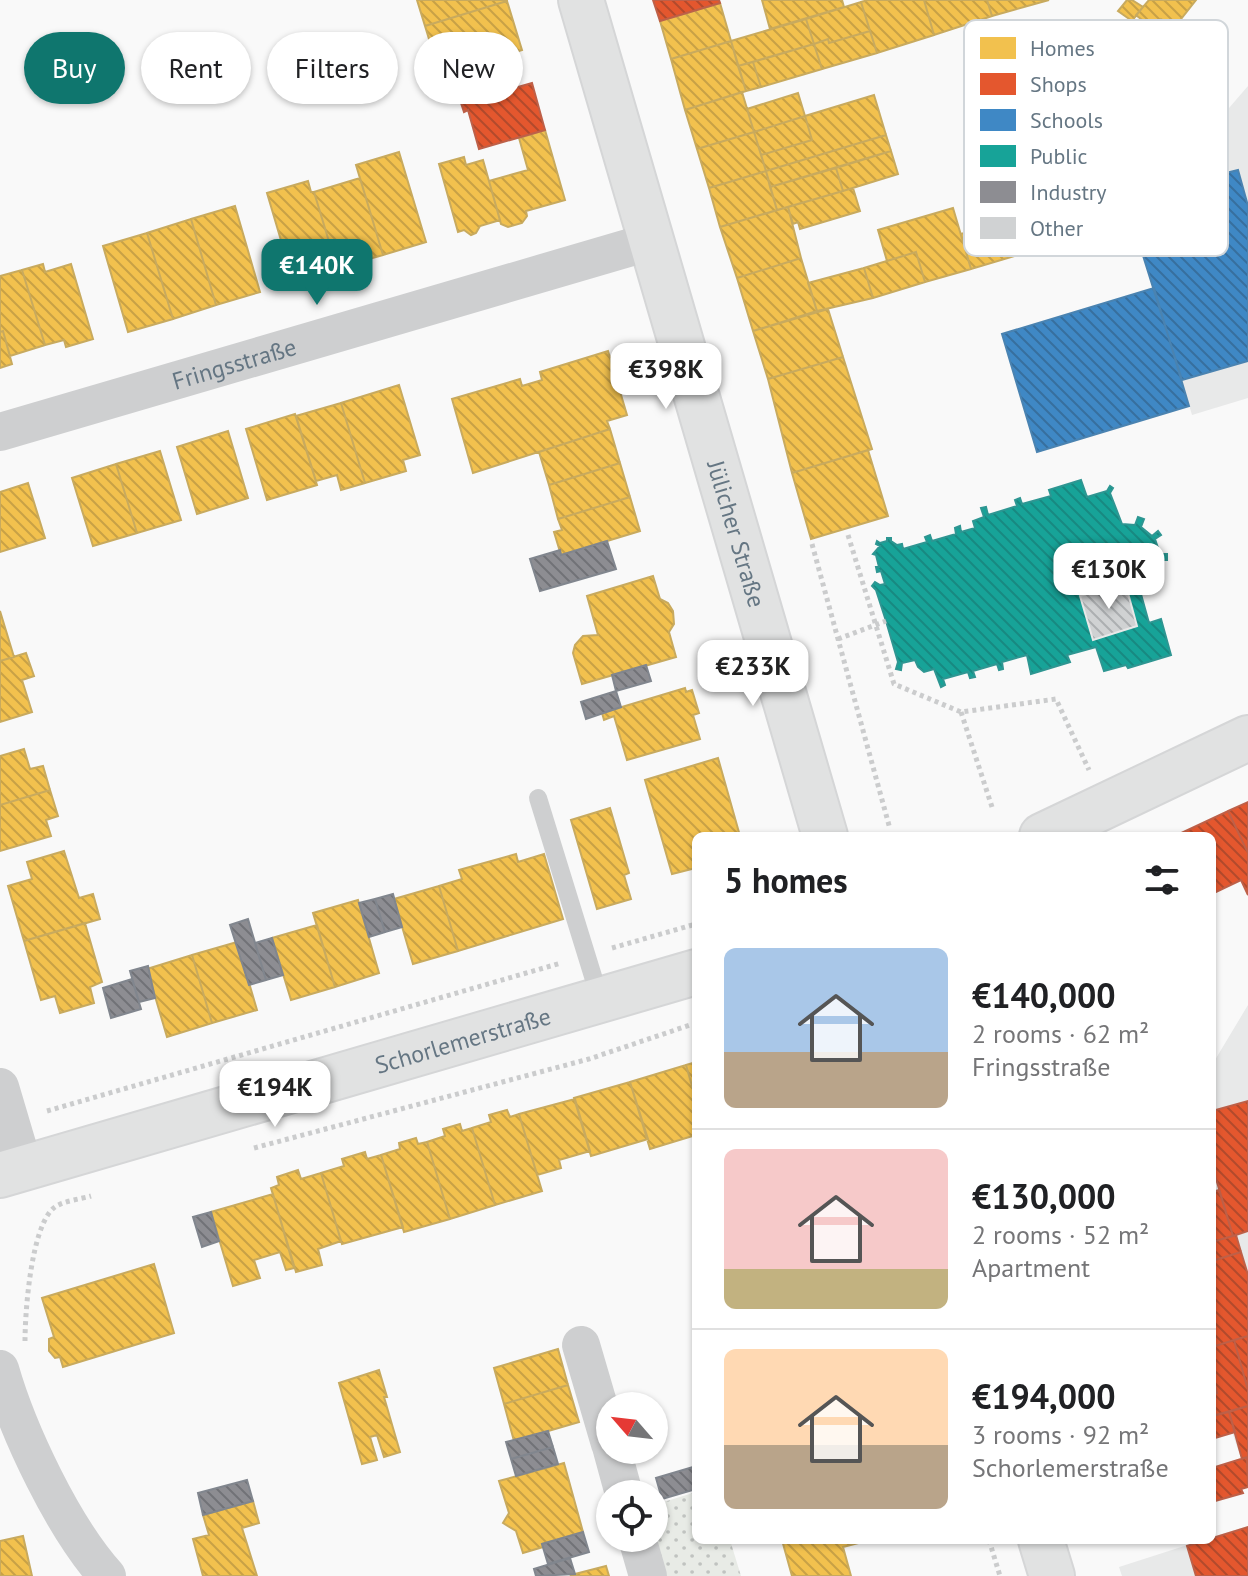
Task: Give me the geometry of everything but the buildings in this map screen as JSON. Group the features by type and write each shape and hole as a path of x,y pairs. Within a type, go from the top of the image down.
{"main road":[{"name":"Jülicher Straße","path":"581,0 824,832"},
{"path":"1051,832 1248,738"},
{"name":"Schorlemerstraße","path":"12,1171 692,973"},
{"path":"1042,1544 1052,1576"}],"street":[{"name":"Fringsstraße","path":"0,432 652,241"},
{"path":"5,1104 12,1171"},
{"path":"581,1345 596,1396"},
{"path":"13,1357 31,1453 68,1520 107,1576"},
{"path":"641,1552 648,1576"}],"lane":[{"path":"538,798 600,999"}],"path":[{"path":"848,535 894,684 961,712 1056,699 1107,806"},
{"path":"812,544 890,829"},
{"path":"838,639 886,621"},
{"path":"961,712 992,807"},
{"path":"5,1104 587,956 692,925"},
{"path":"240,1152 589,1059 692,1024"},
{"path":"13,1357 25,1315 31,1264 44,1222 54,1207 97,1194"},
{"path":"990,1544 1000,1576"}],"shaded area":[{"path":"1248,86 1248,398 1192,415 1144,256 1228,256 1228,109"},
{"path":"1248,1005 1248,1479 1216,1385 1216,1058"},
{"path":"692,1493 692,1544 731,1544 741,1576 667,1576 660,1552 668,1552 668,1501"},
{"path":"1248,1526 1248,1576 1122,1576 1119,1567 1191,1544 1216,1544 1216,1536"}]}
